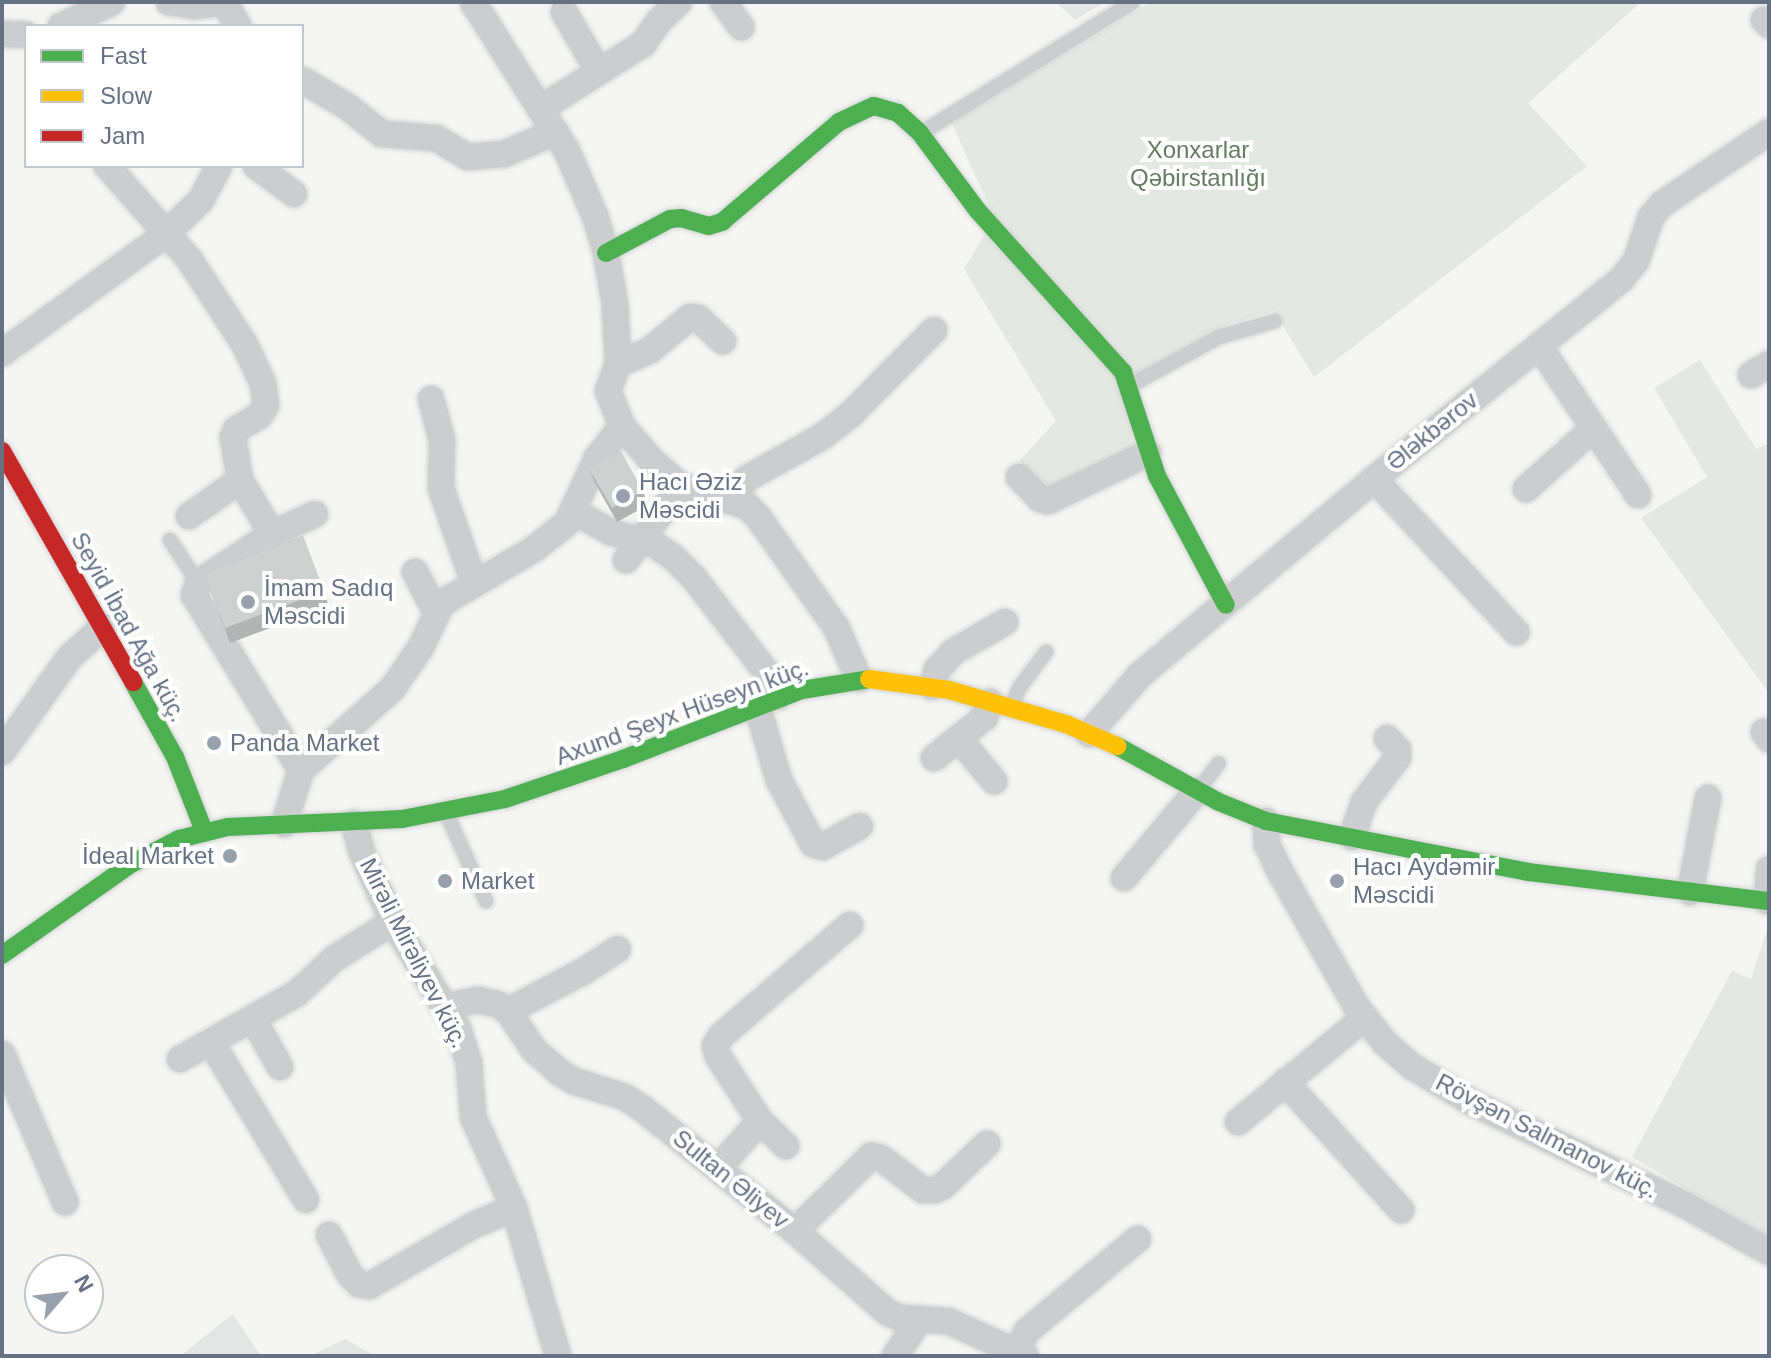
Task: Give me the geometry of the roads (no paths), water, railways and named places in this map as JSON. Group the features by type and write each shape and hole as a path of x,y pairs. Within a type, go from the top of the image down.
{"main road":[{"path":"606,253 670,219 681,218 709,226 722,222 854,112 874,106 887,108 908,120 920,133 978,211 1114,360 1130,386 1148,453 1226,605"},
{"name":"Seyid İbad Ağa küç.","path":"2,451 175,757 204,831"},
{"name":"Axund Şeyx Hüseyn küç.","path":"2,955 131,864 166,844 204,831 284,824 354,823 446,813 556,784 767,701 859,679 885,679 932,687 1000,704 1089,734 1197,791 1266,821 1528,872 1768,901"}],"street":[{"path":"65,24 112,2"},
{"path":"169,2 231,11"},
{"path":"473,2 578,174 606,253 615,304 618,364 608,391 622,426 651,460 681,486 747,506 771,534 836,627 859,679"},
{"path":"540,109 643,44 659,21 679,2"},
{"path":"723,2 741,27"},
{"path":"564,12 599,72"},
{"path":"2,34 24,35"},
{"path":"304,81 348,107 382,134 436,138 468,157 504,154 555,132"},
{"name":"Ələkbərov","path":"1089,734 1104,712 1140,675 1374,479 1621,280 1636,261 1651,217 1662,204 1769,132"},
{"path":"109,168 209,289 245,345 263,384 266,405 259,416 236,430 233,437 240,480 272,534"},
{"path":"2,353 166,234 201,200 218,168"},
{"path":"259,168 294,194"},
{"path":"618,364 649,351 690,317 698,318 723,341"},
{"path":"732,500 746,479 823,436 851,414 934,330"},
{"path":"1539,346 1638,495"},
{"path":"431,399 442,440 441,488 474,583"},
{"path":"284,824 301,770 393,688 421,647 442,603 534,549 567,523 575,512 597,458 622,426"},
{"path":"1526,489 1594,428"},
{"path":"1019,477 1040,499 1048,501 1148,453"},
{"path":"1374,479 1516,632"},
{"path":"189,516 240,480"},
{"path":"633,550 681,486"},
{"path":"575,512 610,532 633,550"},
{"path":"301,770 199,608 194,595 198,583 272,534 315,514"},
{"path":"633,550 655,545 694,578 764,669 779,780 813,844 822,847 860,826"},
{"path":"415,572 436,612"},
{"path":"932,687 937,670 953,652 1005,622"},
{"path":"2,752 69,658 103,627"},
{"path":"934,758 1000,704"},
{"path":"1352,837 1364,802 1398,757 1398,750 1387,738"},
{"path":"959,739 994,781"},
{"path":"1124,878 1197,791"},
{"path":"1690,892 1708,798"},
{"name":"Rövşən Salmanov küç.","path":"1266,821 1267,844 1278,868 1364,1018 1385,1043 1440,1085 1685,1205 1769,1252"},
{"name":"Mirəli Mirəliyev küç.","path":"354,823 362,853 393,922 458,1029 469,1062 473,1117 514,1208 558,1356"},
{"path":"1768,901 1769,869"},
{"path":"180,1059 296,994 335,958 393,922"},
{"path":"786,1146 760,1121 718,1056 715,1046 721,1036 850,925"},
{"path":"444,1007 478,1000 497,1004 508,1011 584,971 618,949"},
{"name":"Sultan Əliyev","path":"508,1011 534,1050 559,1072 574,1081 625,1097 795,1231 876,1305 900,1318 948,1321 1020,1354"},
{"path":"1238,1122 1364,1018"},
{"path":"253,1019 280,1067"},
{"path":"211,1042 306,1200"},
{"path":"2,1054 65,1202"},
{"path":"1285,1082 1401,1210"},
{"path":"718,1168 760,1121"},
{"path":"795,1231 871,1156 881,1158 923,1190 935,1190 987,1144"},
{"path":"329,1235 350,1275 359,1284 369,1286 474,1225 514,1208"},
{"path":"1020,1354 1027,1331 1138,1239"},
{"path":"895,1356 920,1319"}],"lane":[{"path":"920,133 1133,2"},
{"path":"1130,386 1219,337 1275,321"},
{"path":"170,540 198,583"},
{"path":"1000,704 1020,687 1046,652"},
{"path":"1197,791 1219,763"},
{"path":"446,813 486,901"}],"place":[{"name":"Hacı Əziz Məscidi","path":"623,496"},
{"name":"İmam Sadıq Məscidi","path":"248,602"},
{"name":"Panda Market","path":"214,743"},
{"name":"İdeal Market","path":"230,856"},
{"name":"Market","path":"445,881"},
{"name":"Hacı Aydəmir Məscidi","path":"1337,881"}],"park label":[{"name":"Xonxarlar Qəbirstanlığı","path":"1198,164"}]}
